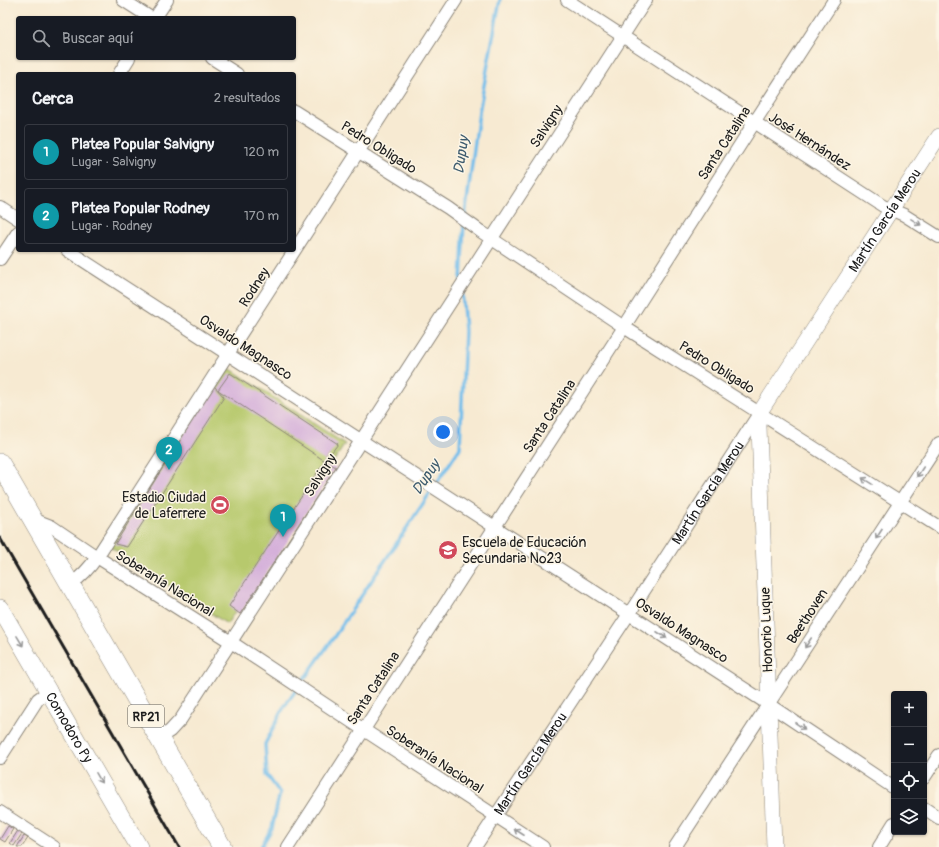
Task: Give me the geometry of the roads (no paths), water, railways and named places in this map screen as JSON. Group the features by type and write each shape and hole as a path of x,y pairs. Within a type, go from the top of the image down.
{"main road":[{"name":"RP21","path":"0,463 222,847"},
{"name":"Comodoro Py","path":"0,608 139,847"}],"street":[{"path":"122,0 148,16"},
{"path":"156,16 167,0"},
{"name":"Rodney","path":"296,250 456,0"},
{"name":"José Hernández","path":"567,0 623,35 754,123 883,206 904,215 939,236"},
{"name":"Salvigny","path":"159,738 170,731 181,719 646,0"},
{"name":"Santa Catalina","path":"288,847 834,0"},
{"path":"120,72 129,60"},
{"path":"215,60 234,72"},
{"name":"Pedro Obligado","path":"296,112 448,208 624,327 939,527"},
{"name":"Martín García Merou","path":"475,847 629,614 939,136"},
{"path":"0,207 16,217"},
{"path":"0,259 16,235"},
{"name":"Osvaldo Magnasco","path":"70,252 495,526 891,786"},
{"name":"Rodney","path":"70,585 90,568 294,252"},
{"name":"Honorio Luque","path":"760,412 759,426 774,847"},
{"name":"Beethoven","path":"675,847 939,443"},
{"name":"Soberanía Nacional","path":"33,519 51,526 231,642 311,696 543,847"},
{"path":"0,758 38,699 49,691"},
{"path":"927,773 939,755"},
{"path":"927,810 939,818"},
{"path":"0,812 54,847"},
{"path":"878,847 891,828"}],"waterway":[{"name":"Dupuy","path":"465,216 479,112 500,0"},
{"name":"Dupuy","path":"461,280 464,222"},
{"name":"Dupuy","path":"261,847 272,828 280,793 267,775 265,744 284,707 334,637 460,448 465,331 462,290"}],"railway":[{"path":"0,538 179,847"}],"place":[{"name":"Platea Popular Rodney","path":"169,470"},
{"name":"Estadio Ciudad de Laferrere","path":"220,505"},
{"name":"Platea Popular Salvigny","path":"283,537"},
{"name":"Escuela de Educación Secundaria Nº23","path":"448,550"}]}
